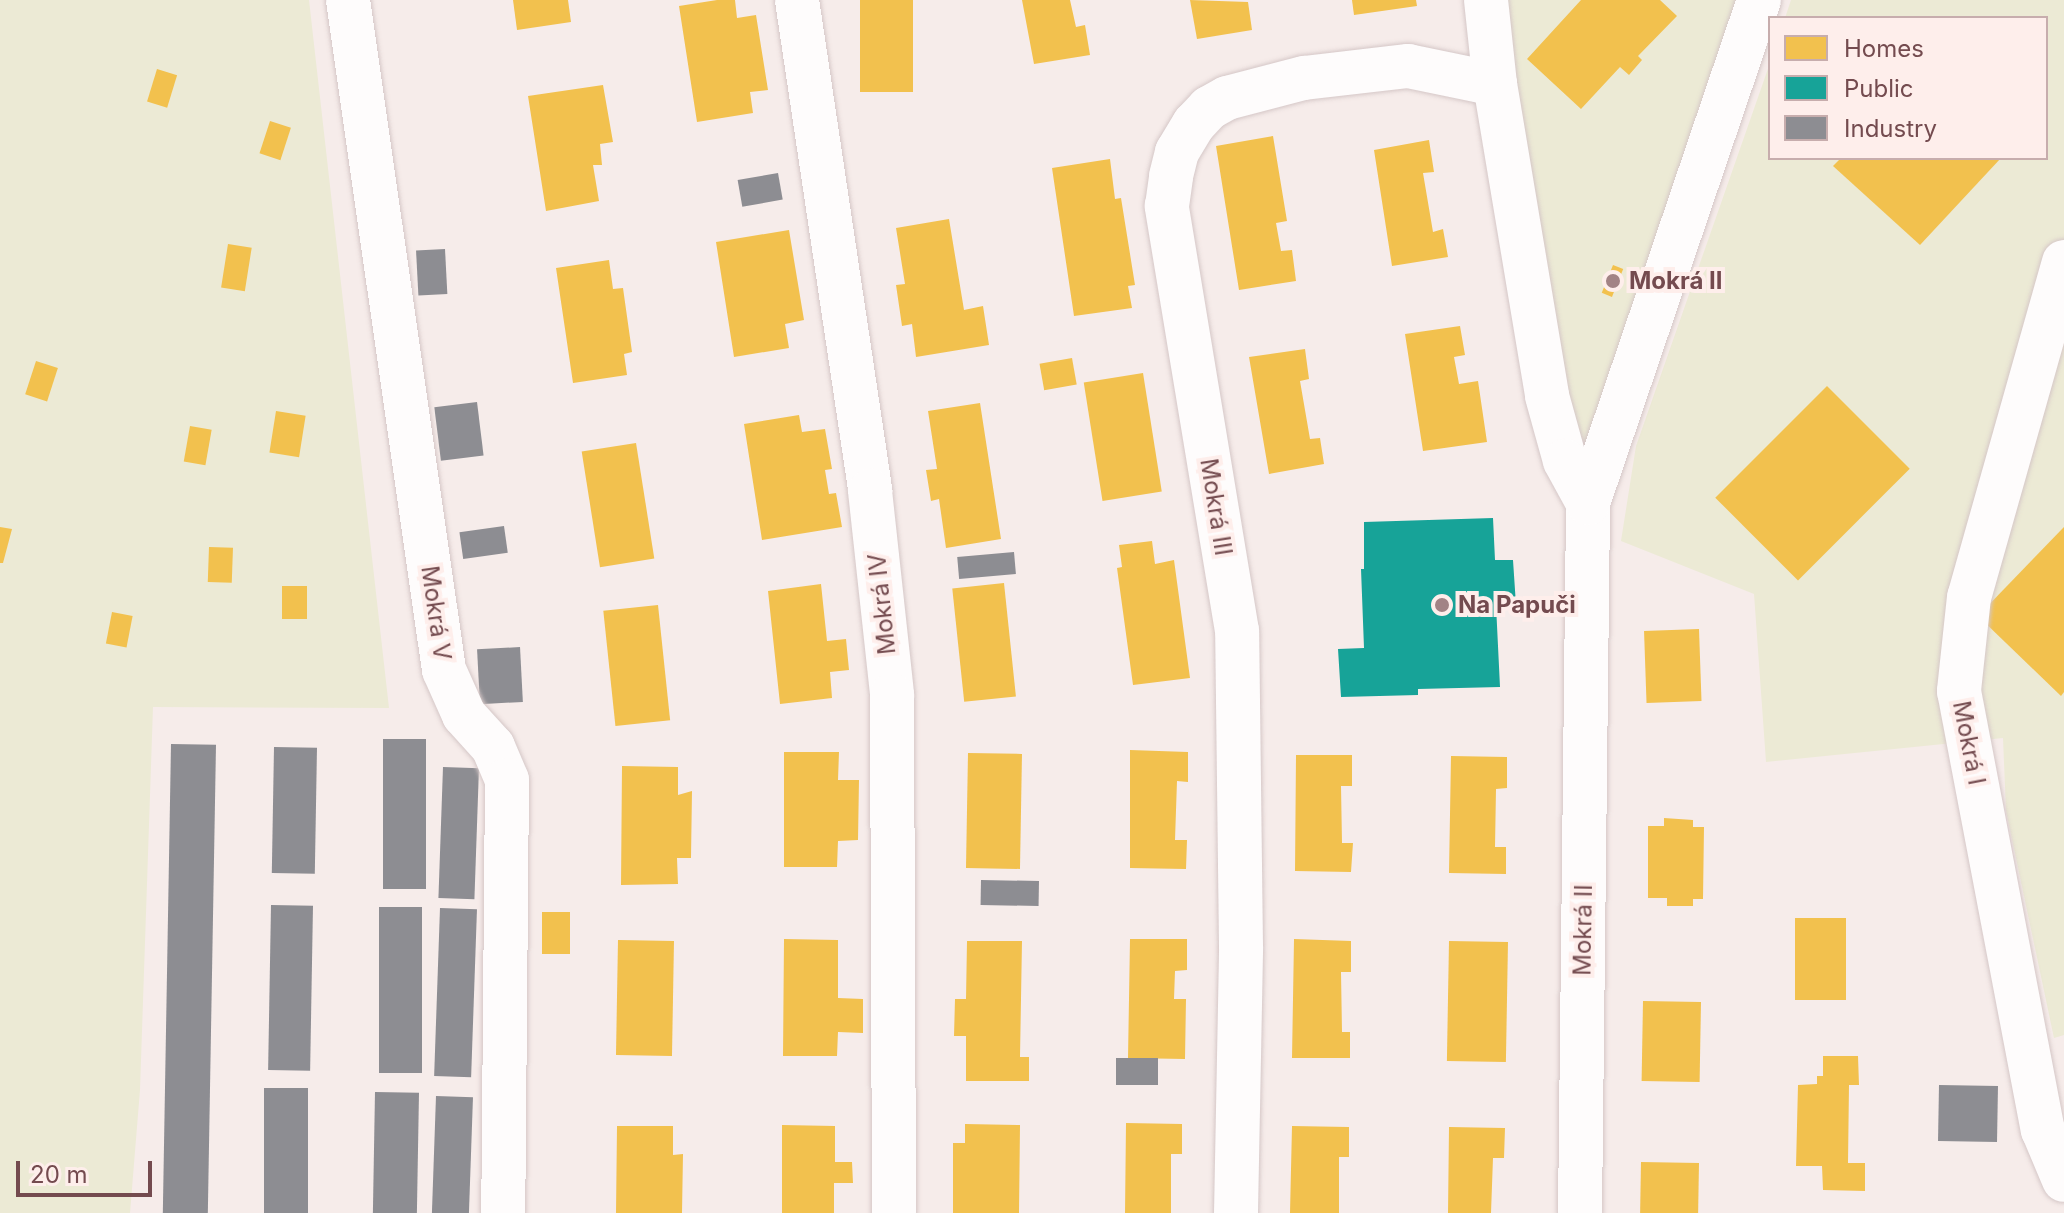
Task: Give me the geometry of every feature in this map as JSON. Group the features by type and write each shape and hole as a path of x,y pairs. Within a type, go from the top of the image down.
{"street":[{"name":"Mokrá V","path":"348,0 444,670 464,715 493,747 507,780 503,1213"},
{"name":"Mokrá IV","path":"797,0 866,460 892,695 894,1213"},
{"name":"Mokrá II","path":"1486,0 1495,84 1547,396 1565,461 1588,503"},
{"name":"Mokrá II","path":"1580,1213 1588,503 1759,0"},
{"name":"Mokrá III","path":"1236,1213 1241,947 1237,631 1167,206 1171,176 1177,152 1194,124 1209,108 1227,98 1304,78 1408,66 1495,84"},
{"name":"Mokrá I","path":"2064,262 1969,597 1959,691 2043,1130 2064,1180"}],"shaded area":[{"path":"0,0 309,0 389,708 153,707 140,1090 130,1213 0,1213"},
{"path":"1505,0 1740,0 1587,442 1572,436 1545,296"},
{"path":"1791,0 2064,0 2064,1035 2054,1038 2006,811 2003,738 1766,762 1754,594 1621,541 1636,446 1768,69 1768,160 2048,160 2048,16 1786,16"}],"building: Homes":[{"path":"513,0 568,0 571,22 517,30"},
{"path":"735,0 737,18 756,15 768,90 750,92 753,113 697,122 679,6"},
{"path":"860,0 913,0 913,92 860,92"},
{"path":"1022,0 1070,0 1076,27 1085,25 1090,55 1034,64"},
{"path":"1190,0 1248,2 1252,30 1197,39"},
{"path":"1352,0 1416,0 1417,6 1354,15"},
{"path":"1581,0 1660,0 1677,16 1638,56 1642,60 1629,75 1620,67 1581,109 1527,59"},
{"path":"157,69 177,75 167,108 147,102"},
{"path":"603,85 613,142 600,144 602,165 593,165 599,201 546,211 528,96"},
{"path":"270,121 291,128 280,160 259,153"},
{"path":"1273,136 1287,221 1276,223 1281,251 1292,250 1296,281 1239,290 1216,146"},
{"path":"1429,140 1434,172 1423,173 1433,232 1443,229 1448,257 1392,266 1374,150"},
{"path":"1110,159 1115,199 1121,198 1135,285 1128,286 1132,308 1074,316 1052,168"},
{"path":"1839,160 1999,160 1920,245 1833,166"},
{"path":"949,219 964,310 983,306 989,345 916,357 912,324 902,326 896,285 905,284 896,228"},
{"path":"789,230 804,320 785,324 789,348 734,357 716,242"},
{"path":"228,244 252,248 245,291 221,287"},
{"path":"609,260 613,289 623,288 632,352 624,354 627,375 573,383 556,268"},
{"name":"Mokrá II","path":"1613,265 1623,269 1612,297 1602,293"},
{"path":"1460,326 1465,355 1454,357 1459,384 1478,381 1487,442 1423,451 1405,334"},
{"path":"1305,349 1309,379 1300,381 1310,439 1320,438 1324,464 1269,474 1249,357"},
{"path":"1072,358 1077,385 1044,390 1040,364"},
{"path":"36,361 58,368 47,401 25,394"},
{"path":"1143,373 1162,492 1103,501 1084,382"},
{"path":"1827,386 1910,469 1798,580 1715,498"},
{"path":"980,403 1001,539 946,548 939,499 931,501 926,470 937,469 928,411"},
{"path":"276,411 306,416 299,457 269,452"},
{"path":"799,415 802,432 825,429 832,469 825,470 829,494 836,493 842,527 762,540 744,424"},
{"path":"190,426 212,430 205,465 184,461"},
{"path":"636,443 654,559 600,567 582,452"},
{"path":"0,527 12,529 3,563 0,563"},
{"path":"2064,527 2064,692 2061,696 1978,616"},
{"path":"1152,541 1155,564 1174,560 1190,678 1133,685 1117,568 1122,567 1119,545"},
{"path":"209,547 233,548 232,583 208,582"},
{"path":"1004,583 1016,696 964,702 952,588"},
{"path":"821,584 827,641 846,639 849,670 830,672 832,698 780,704 768,591"},
{"path":"282,586 307,586 307,619 282,619"},
{"path":"658,605 670,720 615,726 603,611"},
{"path":"112,612 133,616 127,647 106,643"},
{"path":"1699,629 1702,701 1647,703 1644,631"},
{"path":"1130,750 1188,752 1188,782 1177,781 1175,840 1187,840 1186,869 1130,868"},
{"path":"784,752 839,752 838,780 859,780 858,840 838,841 837,867 784,867"},
{"path":"968,753 1022,754 1020,869 966,868"},
{"path":"1296,755 1352,755 1352,786 1341,786 1342,843 1353,843 1351,872 1295,871"},
{"path":"1451,756 1507,757 1507,788 1496,789 1495,847 1506,847 1506,874 1449,873"},
{"path":"622,766 678,767 678,795 692,791 691,858 677,858 678,884 621,885"},
{"path":"1664,818 1693,820 1693,827 1704,827 1703,899 1693,899 1693,906 1667,906 1667,898 1648,898 1648,826 1664,826"},
{"path":"542,912 570,912 570,954 542,954"},
{"path":"1795,918 1846,918 1846,1000 1795,1000"},
{"path":"784,939 838,940 838,998 863,999 863,1033 838,1032 837,1056 783,1056"},
{"path":"1130,939 1187,939 1187,970 1175,971 1174,999 1186,999 1185,1059 1128,1058"},
{"path":"1294,939 1351,941 1351,972 1341,972 1342,1032 1350,1032 1350,1058 1292,1058"},
{"path":"618,940 674,941 672,1056 616,1055"},
{"path":"967,941 1022,941 1020,1057 1029,1057 1029,1081 966,1081 966,1036 954,1036 955,999 966,999"},
{"path":"1449,941 1508,942 1506,1062 1447,1061"},
{"path":"1643,1001 1701,1002 1700,1082 1642,1081"},
{"path":"1823,1056 1858,1056 1859,1085 1849,1085 1848,1163 1865,1163 1865,1191 1823,1190 1822,1166 1796,1166 1798,1085 1817,1084 1817,1076 1823,1076"},
{"path":"1126,1123 1182,1124 1182,1154 1171,1154 1171,1213 1125,1213"},
{"path":"965,1124 1020,1125 1019,1213 953,1213 953,1143 965,1143"},
{"path":"782,1125 835,1126 835,1162 852,1162 853,1183 834,1183 834,1213 782,1213"},
{"path":"617,1126 673,1126 673,1155 683,1154 682,1213 616,1213"},
{"path":"1292,1126 1349,1127 1349,1157 1339,1157 1339,1213 1290,1213"},
{"path":"1449,1127 1505,1128 1504,1158 1493,1158 1491,1213 1448,1213"},
{"path":"1641,1162 1699,1163 1698,1213 1640,1213"}],"building: Public":[{"path":"1493,518 1495,560 1513,560 1516,605 1496,605 1500,687 1418,689 1418,695 1341,697 1338,649 1364,648 1361,569 1364,569 1364,522"}],"building: Industry":[{"path":"778,173 783,200 742,207 738,180"},
{"path":"445,249 447,294 418,295 416,251"},
{"path":"477,402 484,456 441,461 434,407"},
{"path":"504,526 508,553 463,559 459,532"},
{"path":"1014,552 1016,574 959,579 957,557"},
{"path":"520,647 523,702 480,704 477,649"},
{"path":"383,739 426,739 426,889 383,889"},
{"path":"171,744 216,745 208,1213 163,1213"},
{"path":"274,747 317,748 315,874 272,873"},
{"path":"443,767 479,768 474,899 438,898"},
{"path":"981,880 1039,881 1039,906 981,905"},
{"path":"271,905 313,906 310,1071 268,1070"},
{"path":"379,907 422,907 422,1073 379,1073"},
{"path":"440,908 477,909 471,1077 434,1076"},
{"path":"1116,1058 1158,1058 1158,1085 1116,1085"},
{"path":"1939,1085 1998,1086 1997,1142 1938,1141"},
{"path":"264,1088 308,1088 308,1213 264,1213"},
{"path":"375,1092 419,1093 417,1213 373,1213"},
{"path":"436,1096 473,1097 469,1213 432,1213"}],"place":[{"name":"Mokrá II","path":"1613,281"},
{"name":"Na Papuči","path":"1442,605"}]}
